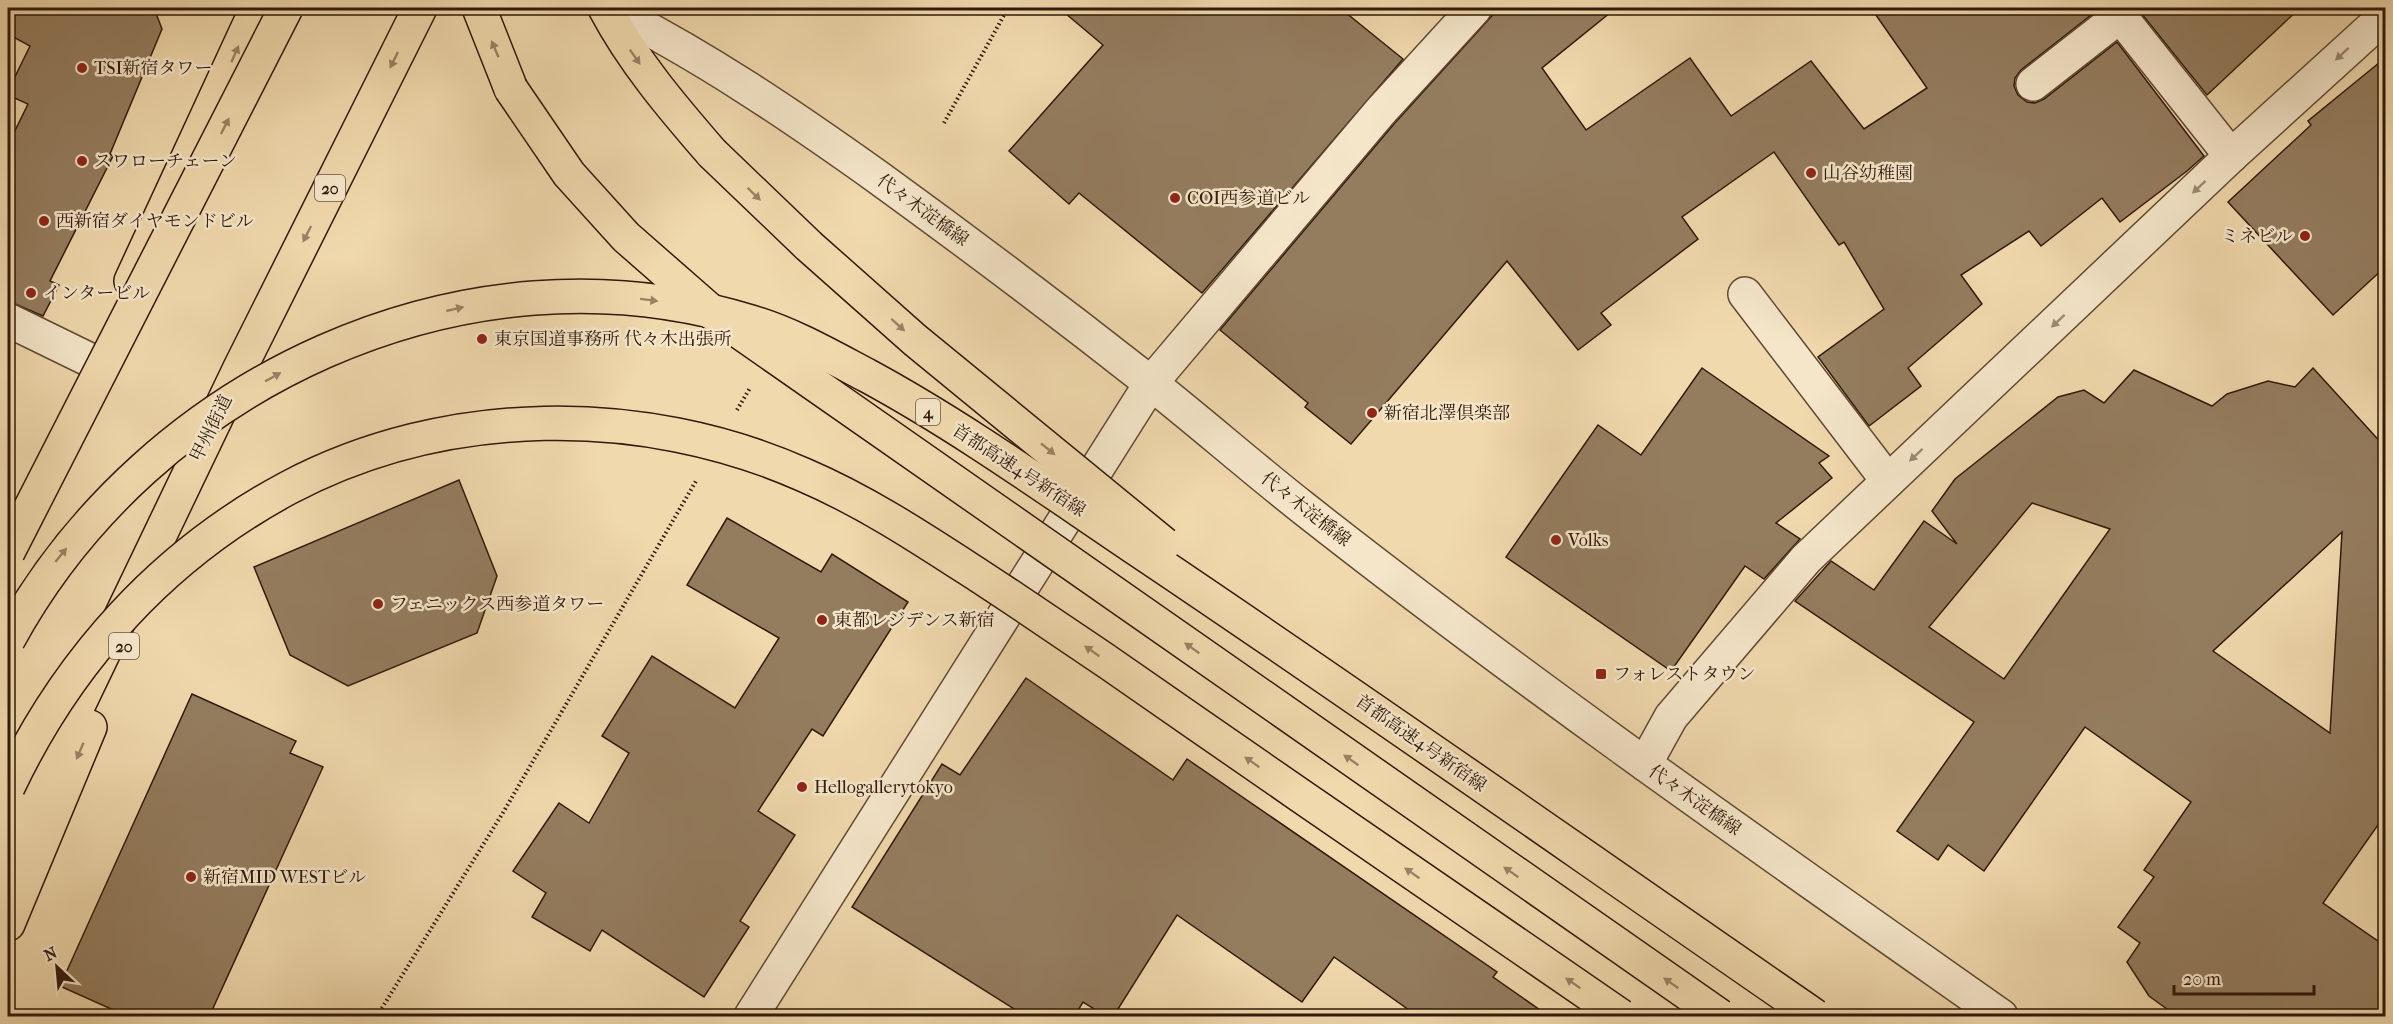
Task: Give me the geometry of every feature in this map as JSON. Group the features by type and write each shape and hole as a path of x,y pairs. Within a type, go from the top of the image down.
{"highway":[{"path":"8,529 94,362 257,8"},
{"path":"8,552 286,8"},
{"name":"甲州街道","path":"8,852 240,368 420,8"},
{"path":"479,8 511,89 569,174 626,237 714,314 1720,1017"},
{"path":"607,8 616,30 674,110 712,153 809,246 915,340 1322,674"},
{"path":"8,568 140,259"},
{"name":"首都高速4号新宿線","path":"8,640 52,566 112,496 153,458 204,420 284,370 366,334 466,306 523,299 627,297 673,303 755,323 796,338 884,385 971,437 1322,674 1815,1017"},
{"name":"20","path":"8,924 240,368"},
{"path":"8,787 43,720 71,677 114,624 159,578 188,554 258,504 338,464 431,435 478,427 525,423 564,423 651,431 703,441 803,474 921,538 1061,629 1621,1017"}],"street":[{"name":"代々木淀橋線","path":"607,8 731,77 804,124 940,222 1151,383 1299,505 1444,617 1645,765 2001,1017"},
{"path":"751,1017 1151,383 1380,112 1475,8"},
{"path":"1645,765 1671,717 1806,559 2231,156 2385,15"},
{"path":"2033,84 2120,16 2231,156"},
{"path":"1745,294 1888,481"},
{"path":"8,320 94,362"}],"path":[{"path":"944,123 1008,8"},
{"path":"735,413 753,382"},
{"path":"377,1017 504,811 700,474"}],"building":[{"path":"8,8 154,8 162,29 110,154 113,156 50,281 59,285 43,316 8,301 8,145 28,104 8,95 8,91 30,46 8,34"},
{"path":"1059,8 1340,8 1403,59 1202,293 1079,193 1069,204 1009,151 1103,45"},
{"path":"1499,8 1616,8 1542,68 1586,130 1690,58 1731,116 1811,61 1864,129 1927,88 1871,8 2100,8 2021,70 2015,78 2014,86 2018,95 2027,102 2035,103 2044,99 2117,42 2204,156 2120,222 2102,198 2041,246 2029,231 1961,275 1982,304 1908,368 1921,386 1869,426 1818,357 1884,309 1844,242 1839,245 1774,152 1682,217 1698,239 1601,313 1611,325 1578,350 1507,261 1351,444 1305,407 1308,403 1220,330 1394,124"},
{"path":"2137,8 2300,8 2207,95"},
{"path":"2385,58 2385,267 2333,315 2228,202 2311,125 2308,121"},
{"path":"1702,368 1829,456 1819,463 1832,478 1776,523 1800,539 1764,579 1745,566 1671,671 1506,557 1598,425 1641,455"},
{"path":"2313,368 2385,447 2385,815 2323,903 2385,946 2385,1017 2178,1017 2149,996 2127,962 2140,943 2118,927 2154,877 2144,870 2191,802 2085,727 1984,871 1948,845 1938,860 1897,831 1974,722 1795,601 1831,561 1874,590 1924,521 1957,544 1932,511 1955,479 2058,397 2084,390 2104,403 2134,370 2212,406 2227,394 2268,381 2295,387","holes":["2032,503 2110,529 2004,679 1929,627","2342,532 2330,733 2213,651"]},
{"name":"フェニックス西参道タワー","path":"459,480 497,576 477,633 348,686 290,655 254,567"},
{"path":"727,518 821,572 832,554 908,602 823,736 812,729 758,811 795,835 740,921 749,927 704,997 602,930 590,951 532,917 546,893 513,871 559,803 589,823 629,753 602,736 652,656 735,708 779,638 687,585"},
{"path":"1026,678 1173,780 1187,759 1497,972 1493,977 1550,1017 1419,1017 1334,957 1302,1002 1177,915 1113,1017 1107,1017 1083,1002 1074,1017 1027,1017 852,907 942,764 960,775"},
{"name":"新宿MID WESTビル","path":"192,694 296,741 290,753 323,767 209,1017 129,1017 60,986"}],"place":[{"name":"TSI新宿タワー","path":"82,68"},
{"name":"スワローチェーン","path":"82,161"},
{"name":"山谷幼稚園","path":"1811,173"},
{"name":"COI西参道ビル","path":"1175,198"},
{"name":"西新宿ダイヤモンドビル","path":"44,221"},
{"name":"ミネビル","path":"2305,236"},
{"name":"インタービル","path":"31,293"},
{"name":"東京国道事務所 代々木出張所","path":"482,339"},
{"name":"新宿北澤倶楽部","path":"1372,413"},
{"name":"Volks","path":"1556,540"},
{"name":"フェニックス西参道タワー","path":"378,604"},
{"name":"東都レジデンス新宿","path":"822,620"},
{"name":"フォレストタウン","path":"1601,674"},
{"name":"Hellogallerytokyo","path":"802,787"},
{"name":"新宿MID WESTビル","path":"191,877"}]}
